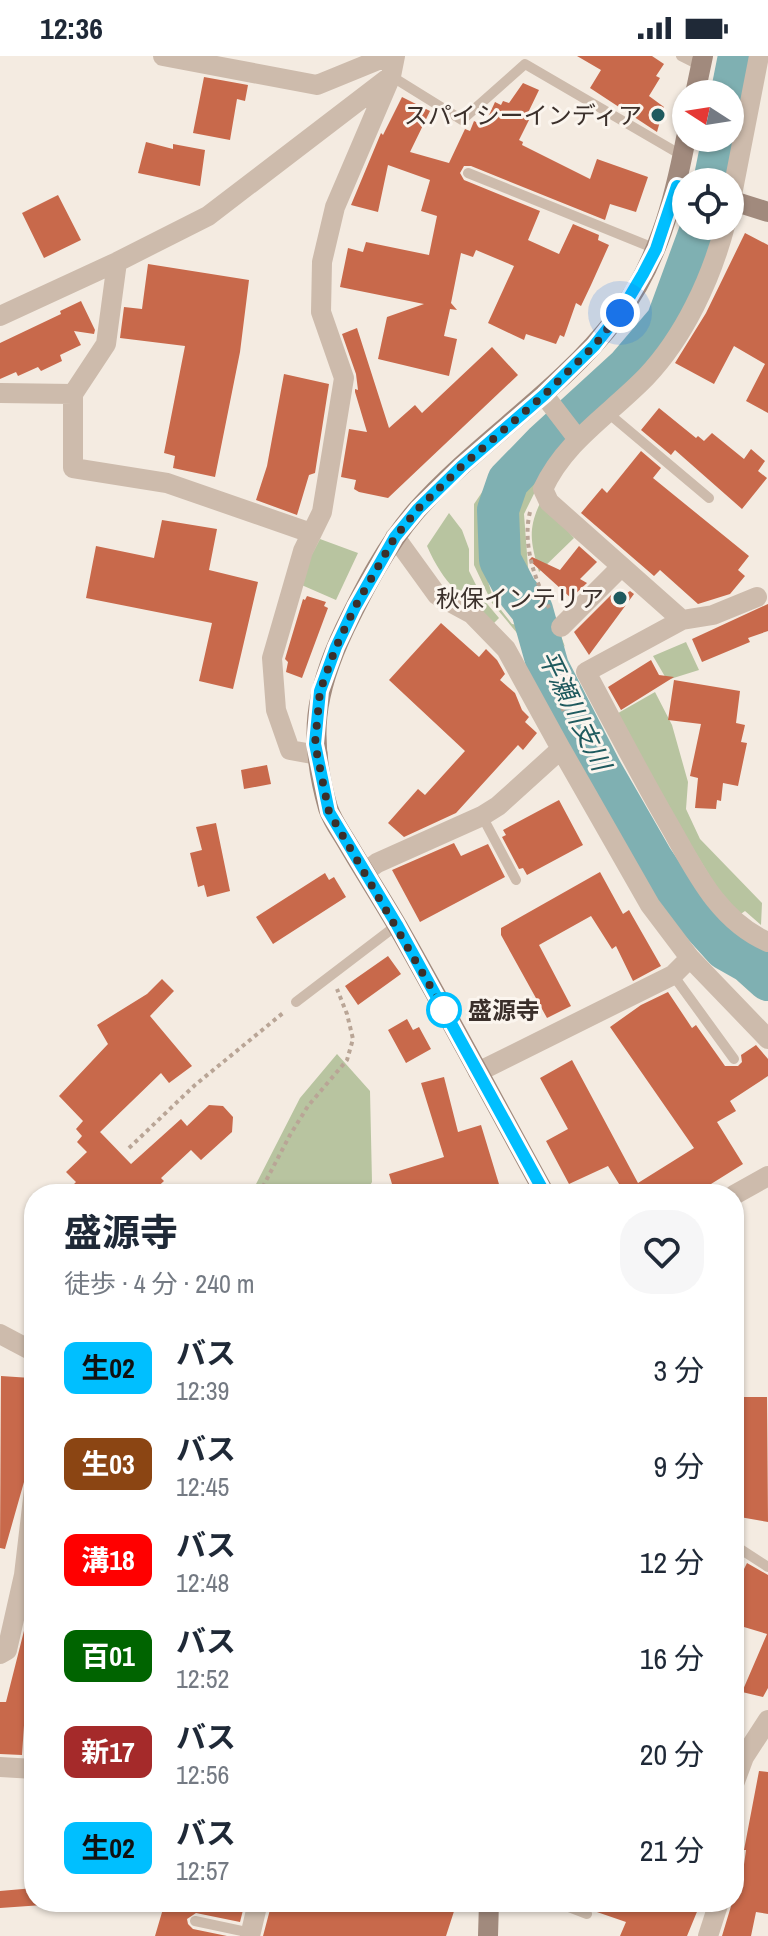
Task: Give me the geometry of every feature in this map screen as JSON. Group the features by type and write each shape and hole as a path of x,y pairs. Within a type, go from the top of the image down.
{"street":[{"path":"163,56 317,85 391,63"},
{"path":"737,168 759,56"},
{"path":"0,316 208,216 391,63"},
{"path":"318,755 290,750 276,710 272,658 303,551 322,512 344,378 321,312 322,262 335,207 391,63"},
{"path":"744,206 768,212"},
{"path":"540,1184 397,925 329,812 315,744 320,691 355,607 395,537 418,509 462,466 544,395 594,346 620,313 656,249 672,209"},
{"path":"682,620 549,502 543,489 570,428 608,413 657,364 684,323 722,240"},
{"path":"117,262 106,344 73,394 73,468 167,483 311,533"},
{"path":"0,393 73,394"},
{"path":"544,395 570,428"},
{"path":"395,537 437,595 472,614 506,649 650,905 690,958 768,1039"},
{"path":"561,627 620,568"},
{"path":"757,597 713,615 682,620 586,672 697,876 741,927 768,942"},
{"path":"365,872 377,863 498,806 561,749"},
{"path":"478,1072 673,975 690,958"},
{"path":"744,1189 768,1176"},
{"path":"0,1334 24,1347"},
{"path":"0,1654 7,1650 24,1593"},
{"path":"744,1757 768,1720"},
{"path":"0,1767 24,1768"},
{"path":"250,1935 256,1912"},
{"path":"488,1936 489,1912"},
{"path":"708,1936 716,1912"}],"lane":[{"path":"681,56 702,61"},
{"path":"391,63 462,120 525,64 672,141"},
{"path":"468,173 656,249"},
{"path":"608,413 709,498"},
{"path":"482,816 516,880"},
{"path":"296,1002 397,925"},
{"path":"673,975 734,1059"},
{"path":"744,1551 768,1567"},
{"path":"582,1912 587,1914"},
{"path":"195,1921 250,1935"}],"path":[{"path":"531,510 529,536 534,570"},
{"path":"545,718 597,693"},
{"path":"265,1184 308,1106 347,1060 353,1039 347,1014 331,976"},
{"path":"129,1148 195,1085 296,1002"}],"green space":[{"path":"561,439 524,514 528,567 533,588 565,647 532,604 515,575 509,559 505,522 506,498 512,484 532,462"},
{"path":"521,454 522,458 495,494 492,524 494,558 484,568 494,601 512,624 523,626 533,640 532,651 492,603 474,565 474,504 491,479"},
{"path":"541,501 574,538 539,572 532,536"},
{"path":"449,513 462,530 469,549 469,571 483,599 499,618 494,623 447,581 427,546"},
{"path":"320,539 358,553 336,600 297,583"},
{"path":"496,564 527,625 512,616 498,596 489,571"},
{"path":"686,642 699,670 667,680 653,656"},
{"path":"655,692 672,725 688,782 686,809 700,839 762,903 761,925 745,911 735,918 613,716"},
{"path":"337,1054 370,1091 371,1184 256,1184 300,1098"}],"building":[{"path":"577,56 652,56 664,64 649,96 664,107 657,132 590,88 601,70"},
{"path":"204,77 248,85 245,101 237,99 230,140 193,133"},
{"path":"523,83 539,90 525,119 529,120 519,140 523,142 522,145 590,179 597,159 648,177 636,212 610,204 605,220 471,166 464,166 460,173 464,180 540,211 528,240 559,254 573,224 599,235 598,240 609,245 581,306 576,303 564,337 560,335 556,344 526,334 524,340 488,323 514,266 476,250 473,257 461,253 451,303 457,310 450,309 444,336 457,339 449,376 378,359 387,317 424,304 340,287 348,248 363,252 366,242 429,255 437,216 421,211 430,180 388,165 378,212 351,205 381,133 383,135 402,97 430,111 410,152 449,163 465,129 470,131 474,121 484,126 495,102 501,105 503,101 509,103"},
{"path":"146,142 173,149 173,144 205,150 200,186 138,173"},
{"path":"58,195 81,240 44,258 22,213"},
{"path":"744,235 768,245 768,413 746,401 765,364 734,346 714,384 675,363 706,313"},
{"path":"148,264 249,280 240,352 215,477 173,468 175,456 164,453 185,346 120,338 124,307 142,309"},
{"path":"81,301 94,334 74,331 81,345 60,355 62,361 41,371 38,367 18,376 16,372 0,379 0,343"},
{"path":"357,328 389,428 415,405 422,413 492,347 518,375 388,498 359,492 354,489 356,480 341,477 349,429 367,432 355,392 355,389 358,390 356,374 342,334"},
{"path":"284,374 329,384 315,473 309,475 297,515 256,500 267,466"},
{"path":"659,408 696,438 698,436 704,441 712,433 744,459 751,449 765,461 758,471 767,478 742,509 675,450 671,455 641,430"},
{"path":"641,451 661,468 653,478 749,556 738,570 745,576 730,594 698,604 660,570 654,576 581,513 602,488 607,493"},
{"path":"162,520 217,529 209,570 258,582 233,689 199,681 212,623 86,598 96,546 154,558"},
{"path":"579,546 597,562 580,579 587,583 571,598 529,560 532,557 560,570"},
{"path":"630,591 634,594 589,655 574,632 612,594 620,598"},
{"path":"307,596 326,602 324,606 328,608 302,678 286,672 288,662 285,659 303,599"},
{"path":"768,604 768,631 702,662 692,639"},
{"path":"441,623 479,657 486,649 497,660 505,674 500,680 515,693 522,710 529,717 525,722 537,733 523,750 518,745 456,813 404,837 388,823 418,789 425,795 465,751 389,680"},
{"path":"651,660 659,675 674,677 621,710 608,687"},
{"path":"674,680 740,691 736,723 745,725 741,742 747,743 738,786 723,783 721,801 717,800 716,809 695,808 698,778 690,776 701,724 668,720"},
{"path":"267,765 271,784 244,789 241,770"},
{"path":"559,800 583,845 527,875 523,868 519,869 502,837 506,835 503,830"},
{"path":"216,823 230,891 207,897 204,885 198,887 190,853 202,850 196,827"},
{"path":"454,843 461,856 488,844 505,877 420,922 392,870"},
{"path":"600,872 623,914 629,910 661,966 633,981 616,946 612,949 591,916 539,945 571,1006 547,1018 501,935 501,928"},
{"path":"325,873 329,880 334,877 346,897 273,944 256,917"},
{"path":"388,956 401,974 358,1005 345,986"},
{"path":"162,979 174,991 150,1016 192,1066 169,1083 161,1073 100,1132 131,1164 181,1119 187,1126 209,1105 223,1106 233,1117 232,1132 201,1160 191,1150 161,1178 164,1181 161,1184 74,1184 76,1182 66,1172 87,1152 77,1142 82,1136 76,1129 83,1121 59,1096 108,1044 97,1025 147,994"},
{"path":"668,992 692,1028 696,1025 725,1066 738,1066 742,1062 741,1055 756,1045 768,1059 768,1076 730,1101 736,1111 717,1122 743,1164 711,1184 619,1184 608,1166 569,1184 546,1141 568,1129 540,1078 572,1060 638,1183 694,1148 610,1027 641,1005"},
{"path":"407,1019 413,1030 419,1027 431,1049 406,1063 388,1030"},
{"path":"444,1077 458,1132 481,1125 499,1184 392,1184 389,1174 444,1157 421,1083"},
{"path":"1,1376 24,1378 24,1482 5,1549 0,1548"},
{"path":"744,1397 767,1397 768,1522 744,1518"},
{"path":"747,1563 768,1575 768,1688 763,1697 744,1692 767,1634 744,1627 744,1569"},
{"path":"24,1631 22,1755 0,1754 0,1702 6,1702"},
{"path":"759,1771 768,1772 768,1914 756,1912 751,1936 722,1936 729,1912 744,1912 744,1850"},
{"path":"24,1889 24,1906 0,1908 0,1891"},
{"path":"162,1912 242,1912 240,1922 196,1913 187,1919 193,1929 227,1936 155,1936"},
{"path":"269,1912 454,1912 446,1936 263,1936"},
{"path":"597,1912 697,1912 687,1936 620,1936 626,1922"}],"waterway":[{"name":"平瀬川支川","path":"734,80 739,56"},
{"name":"平瀬川支川","path":"717,168 720,152"},
{"name":"平瀬川支川","path":"697,240 667,321 627,368 508,481 498,510 500,560 516,590 532,610 548,667 602,772 652,859 677,896 725,949 748,962 768,980"}],"bus line":[{"name":"生02","path":"539,1184 397,925 329,812 315,744 320,691 355,607 395,537 418,509 462,466 544,395 594,346 620,313 643,274 656,249 672,201"}],"place":[{"name":"スパイシーインディア","path":"658,115"},
{"name":"秋保インテリア","path":"620,598"},
{"name":"盛源寺","path":"444,1010"}],"route":[{"path":"444,1010 329,812 315,744 320,691 355,607 395,537 418,509 462,466 544,395 594,346 620,313"}]}
